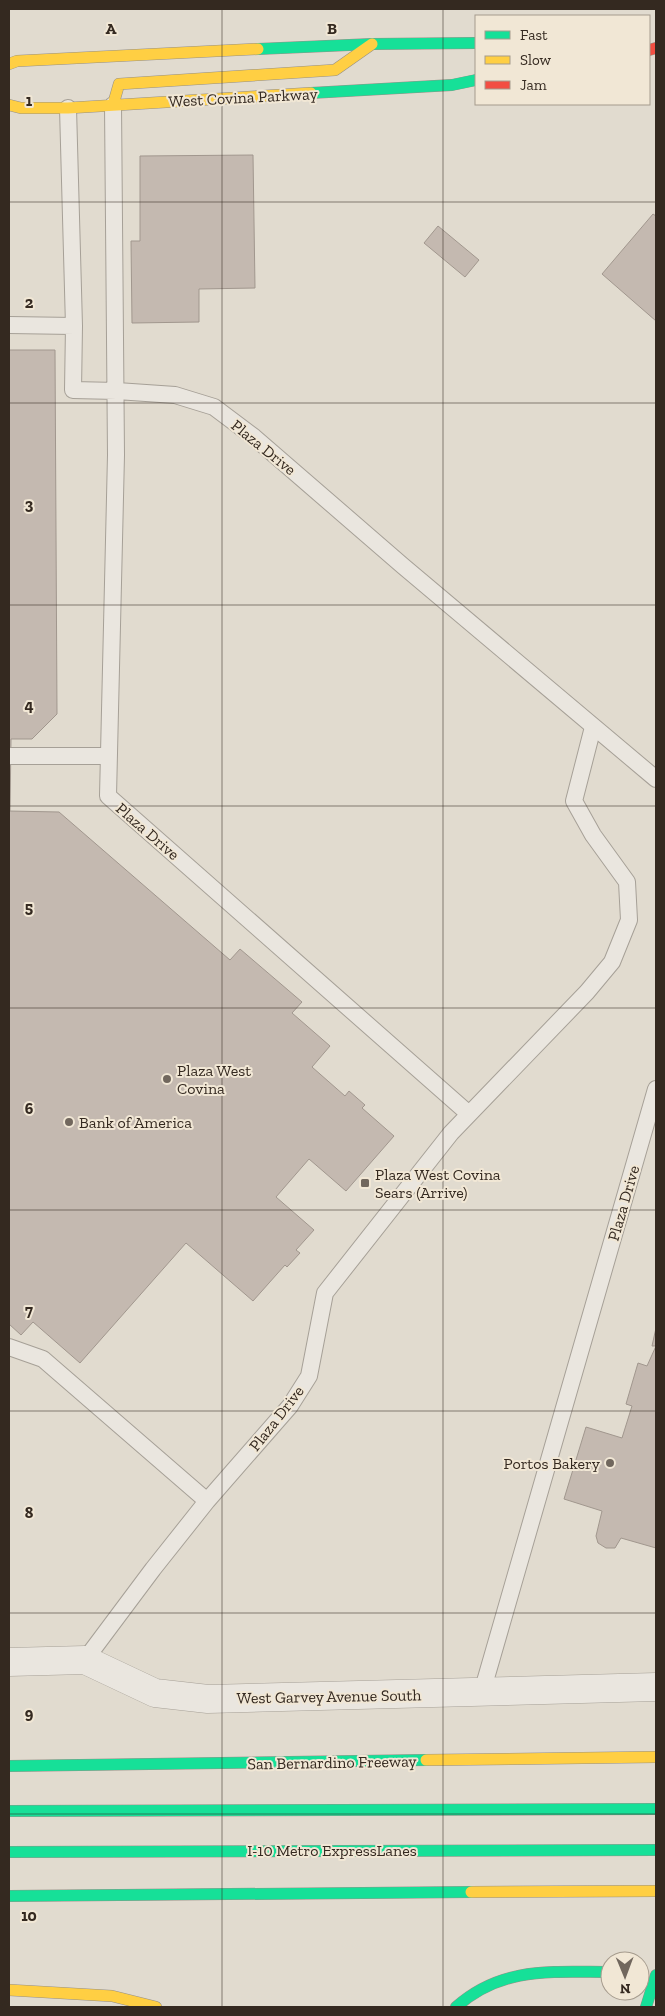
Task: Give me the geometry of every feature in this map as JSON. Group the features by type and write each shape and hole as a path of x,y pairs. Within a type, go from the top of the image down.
{"main road":[{"path":"9,64 17,61 372,44 475,43"},
{"path":"114,105 119,84 335,70 372,44"},
{"name":"West Covina Parkway","path":"9,106 21,108 68,108 452,86 473,75"},
{"name":"San Bernardino Freeway","path":"9,1766 656,1757"},
{"path":"9,1811 656,1809"},
{"name":"I-10 Metro ExpressLanes","path":"9,1852 656,1850"},
{"path":"9,1896 650,1891"},
{"path":"456,2007 483,1986 508,1977 538,1973 600,1972"},
{"path":"646,2007 654,1973"},
{"path":"9,1990 112,1996 156,2007"}],"street":[{"name":"West Garvey Avenue South","path":"9,1662 85,1660 155,1693 208,1699 656,1687"}],"lane":[{"name":"Plaza Drive","path":"114,105 117,391 108,796 470,1114"},
{"path":"68,108 74,326 73,390 117,391"},
{"path":"9,326 74,326"},
{"name":"Plaza Drive","path":"117,391 175,396 214,407 254,437 656,779"},
{"name":"Plaza Drive","path":"85,1660 153,1569 208,1501 290,1406 309,1376 325,1293 451,1133 586,992 612,962 629,920 627,882 593,835 574,801 593,727"},
{"path":"9,756 109,756"},
{"name":"Plaza Drive","path":"482,1692 656,1089"},
{"path":"9,1346 43,1359 208,1501"}],"building":[{"path":"253,155 255,288 199,289 199,322 132,323 131,241 140,241 140,156"},
{"path":"653,214 656,216 656,321 602,274"},
{"path":"438,226 479,260 465,277 424,243"},
{"path":"9,350 55,350 57,714 32,739 11,739 10,811 9,811"},
{"name":"Plaza West Covina","path":"9,811 59,812 230,960 240,949 302,1002 292,1013 330,1046 312,1067 345,1096 349,1091 365,1105 362,1108 394,1136 346,1191 309,1159 276,1197 314,1230 296,1250 300,1253 287,1267 285,1265 253,1301 186,1243 80,1363 33,1322 21,1335 9,1324"},
{"path":"656,1328 656,1346 652,1346"},
{"path":"656,1346 656,1548 621,1538 615,1548 606,1548 598,1543 596,1536 602,1511 564,1499 586,1427 622,1438 632,1406 626,1404 638,1363 647,1366"}],"traffic: fast":[{"path":"258,49 372,44 475,43"},
{"path":"311,93 452,85 475,80"},
{"path":"9,1766 426,1760"},
{"path":"9,1811 656,1809"},
{"path":"9,1852 656,1850"},
{"path":"9,1896 471,1892"},
{"path":"456,2007 473,1994 491,1984 510,1978 548,1972 600,1972"},
{"path":"646,2007 656,1975"}],"traffic: slow":[{"path":"113,105 119,84 335,70 372,44"},
{"path":"9,64 17,61 258,49"},
{"path":"9,105 21,108 68,108 311,93"},
{"path":"426,1760 656,1757"},
{"path":"471,1892 656,1891"},
{"path":"9,1990 112,1996 156,2007"}],"traffic: jam":[{"path":"650,50 656,48"}],"place":[{"name":"Plaza West Covina","path":"167,1079"},
{"name":"Bank of America","path":"69,1122"},
{"name":"Plaza West Covina Sears (Arrive)","path":"365,1183"},
{"name":"Portos Bakery","path":"610,1463"}]}
